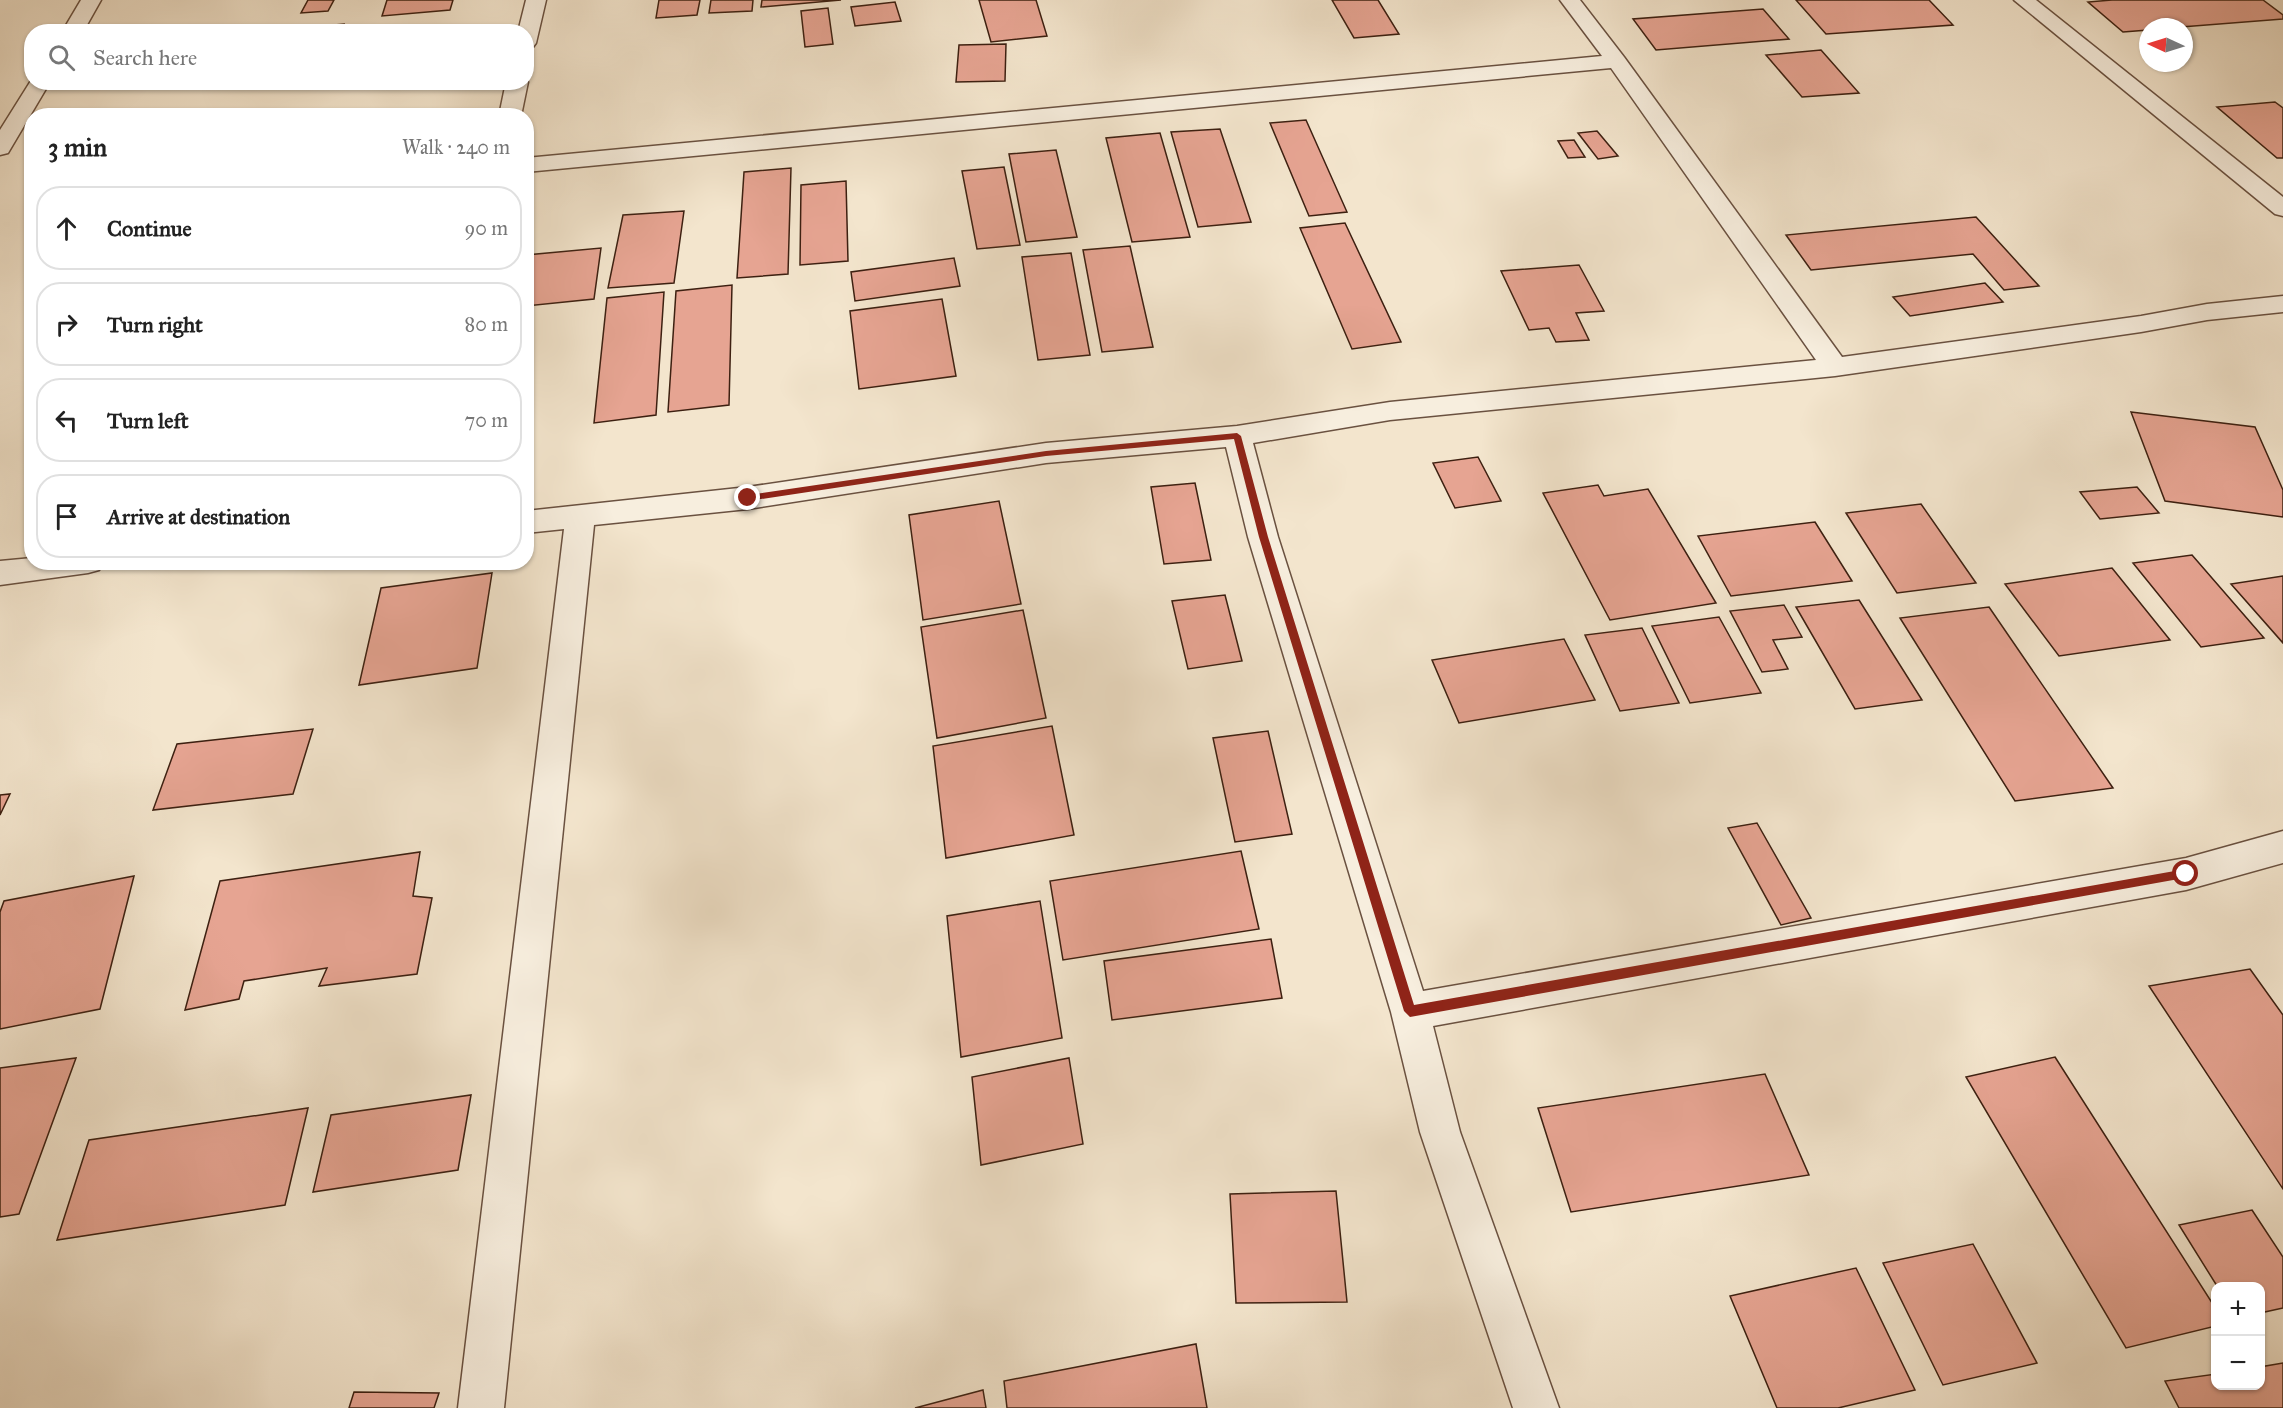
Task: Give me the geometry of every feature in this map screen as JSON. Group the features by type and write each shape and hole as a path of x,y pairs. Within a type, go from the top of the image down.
{"street":[{"path":"77,24 91,0"},
{"path":"530,24 536,0"},
{"path":"1570,0 1617,61 1835,366"},
{"path":"2024,0 2283,209"},
{"path":"534,164 1617,61"},
{"path":"24,108 35,90"},
{"path":"512,108 515,90"},
{"path":"0,148 24,108"},
{"path":"534,521 748,498 1046,453 1237,436 1390,411 1835,366 2141,324 2207,312 2283,304"},
{"path":"1237,436 1263,537 1410,1011 1440,1132 1536,1408"},
{"path":"481,1408 580,517"},
{"path":"0,573 24,570"},
{"path":"1410,1011 2186,874 2283,847"}],"building":[{"path":"308,0 334,0 328,11 301,13"},
{"path":"387,0 453,0 450,10 382,16"},
{"path":"659,0 700,0 697,15 656,18"},
{"path":"711,0 753,0 752,11 709,13"},
{"path":"762,0 841,0 761,7"},
{"path":"979,0 1036,0 1047,36 991,42"},
{"path":"1332,0 1378,0 1399,34 1354,38"},
{"path":"1796,0 1929,0 1953,25 1826,34"},
{"path":"2263,0 2283,15 2283,19 2193,26 2193,18 2139,18 2139,31 2123,32 2088,2"},
{"path":"895,2 901,21 855,26 851,7"},
{"path":"828,8 833,44 805,47 801,11"},
{"path":"1763,9 1789,39 1656,50 1633,19"},
{"path":"1006,44 1005,81 956,82 959,45"},
{"path":"1821,50 1859,93 1802,97 1766,55"},
{"path":"2275,102 2283,108 2283,158 2277,158 2217,107"},
{"path":"1306,120 1347,212 1309,216 1270,123"},
{"path":"1220,129 1251,222 1198,227 1171,132"},
{"path":"1597,131 1618,156 1598,159 1578,133"},
{"path":"1160,133 1190,237 1132,242 1106,138"},
{"path":"1574,140 1585,157 1568,158 1558,141"},
{"path":"1056,150 1077,237 1026,242 1009,154"},
{"path":"1004,167 1020,245 977,249 962,171"},
{"path":"791,168 788,274 737,278 744,172"},
{"path":"846,181 848,261 800,265 801,185"},
{"path":"684,211 674,283 608,288 623,215"},
{"path":"1976,217 2039,286 2004,290 1973,254 1811,270 1786,235"},
{"path":"1345,223 1401,342 1352,349 1300,228"},
{"path":"1130,246 1153,347 1102,352 1083,250"},
{"path":"601,248 594,299 534,305 534,254"},
{"path":"1071,253 1090,355 1038,360 1022,257"},
{"path":"954,258 960,286 855,301 851,272"},
{"path":"1579,265 1604,311 1576,313 1589,340 1556,342 1549,328 1529,330 1501,271"},
{"path":"1985,283 2003,302 1910,316 1893,297"},
{"path":"732,285 729,405 668,412 676,291"},
{"path":"664,292 656,415 594,423 607,298"},
{"path":"942,299 956,376 859,389 850,311"},
{"path":"2131,412 2255,427 2283,490 2283,517 2165,501"},
{"path":"1478,457 1501,501 1455,508 1433,463"},
{"path":"1195,483 1211,560 1164,564 1151,487"},
{"path":"1598,485 1604,496 1648,489 1716,603 1610,620 1543,493"},
{"path":"2137,487 2159,513 2100,519 2080,492"},
{"path":"999,501 1021,604 923,620 909,515"},
{"path":"1921,504 1976,583 1897,593 1846,513"},
{"path":"1815,522 1852,581 1731,596 1698,536"},
{"path":"2192,555 2264,638 2201,647 2133,563"},
{"path":"2112,568 2170,640 2059,656 2005,584"},
{"path":"492,573 477,668 359,685 381,588"},
{"path":"2283,576 2283,643 2231,584"},
{"path":"1225,595 1242,661 1188,669 1172,601"},
{"path":"1859,600 1922,700 1855,709 1796,607"},
{"path":"1784,605 1802,637 1773,640 1788,669 1762,672 1730,611"},
{"path":"1989,607 2113,788 2015,801 1900,618"},
{"path":"1023,610 1046,718 937,738 921,627"},
{"path":"1719,617 1761,693 1690,703 1652,626"},
{"path":"1642,628 1679,703 1620,711 1585,635"},
{"path":"1564,639 1595,700 1459,723 1432,660"},
{"path":"1052,726 1074,835 946,858 933,746"},
{"path":"313,729 293,794 153,810 177,744"},
{"path":"1268,731 1292,834 1235,842 1213,738"},
{"path":"10,794 0,815 0,795"},
{"path":"1757,823 1811,918 1781,925 1728,828"},
{"path":"1241,851 1259,929 1063,960 1050,881"},
{"path":"420,852 413,896 432,898 417,974 319,986 327,968 244,981 239,999 185,1010 220,881"},
{"path":"134,876 100,1009 0,1029 0,912 4,901"},
{"path":"1040,901 1062,1038 961,1057 947,916"},
{"path":"1271,939 1282,998 1112,1020 1104,961"},
{"path":"2250,969 2283,1015 2283,1189 2149,986"},
{"path":"2055,1057 2211,1301 2211,1327 2126,1348 1966,1077"},
{"path":"76,1058 19,1214 0,1217 0,1068"},
{"path":"1069,1058 1083,1144 981,1165 972,1077"},
{"path":"1765,1074 1809,1175 1571,1212 1538,1108"},
{"path":"471,1095 458,1170 313,1192 331,1115"},
{"path":"308,1108 285,1205 57,1240 89,1140"},
{"path":"1336,1191 1347,1302 1236,1303 1230,1194"},
{"path":"2252,1210 2283,1257 2283,1308 2265,1312 2265,1282 2215,1282 2179,1225"},
{"path":"1973,1244 2037,1363 1943,1385 1883,1263"},
{"path":"1856,1268 1915,1390 1838,1408 1777,1408 1730,1296"},
{"path":"1196,1344 1207,1408 1007,1408 1004,1381"},
{"path":"2283,1363 2283,1408 2179,1408 2165,1381 2211,1375 2211,1390 2265,1390 2265,1366"},
{"path":"983,1390 986,1408 915,1408"},
{"path":"354,1392 439,1393 434,1408 349,1408"}],"route":[{"path":"748,498 1046,453 1237,436 1263,537 1410,1011 2186,874"}]}
